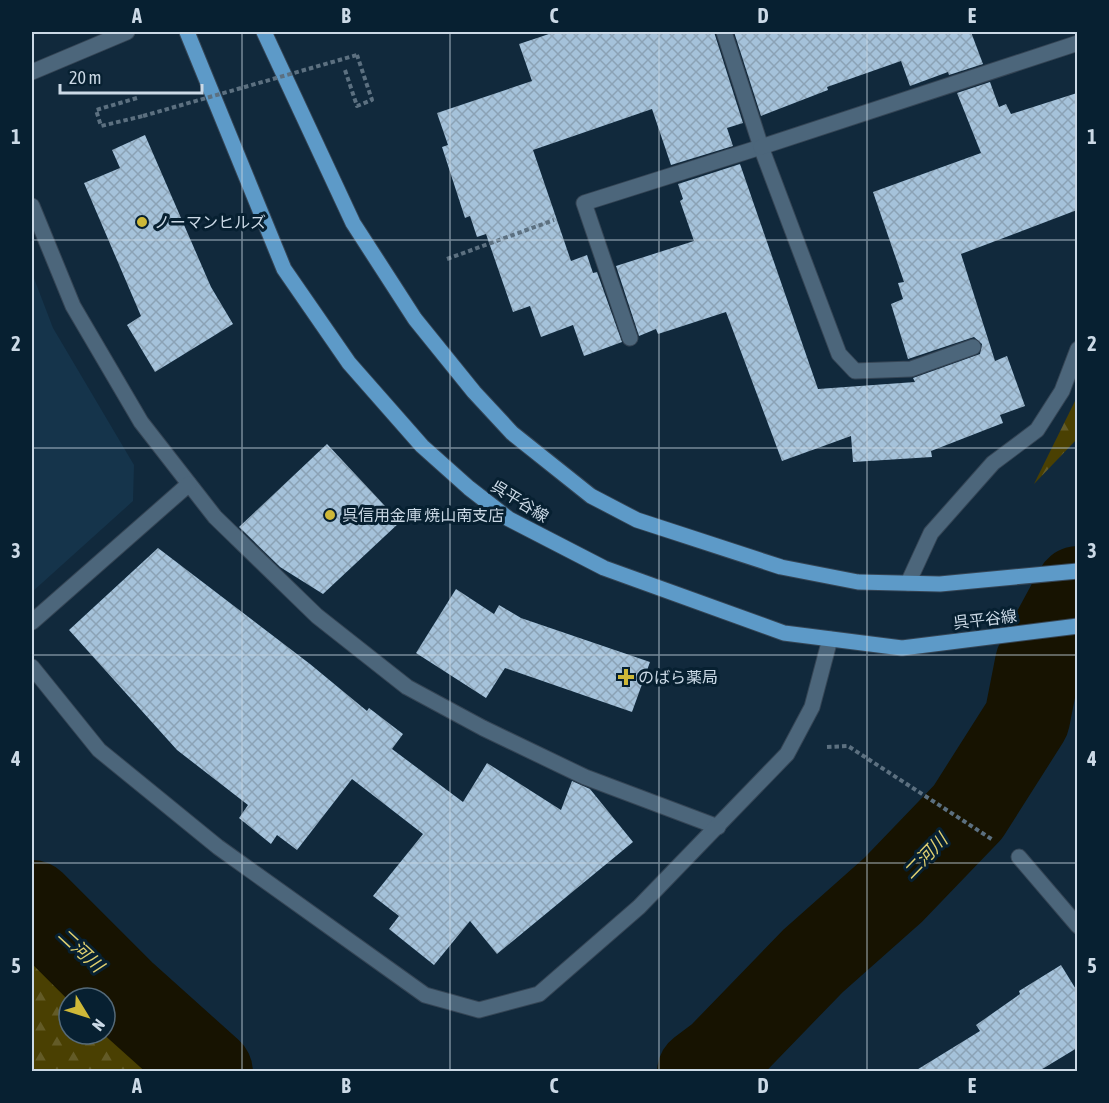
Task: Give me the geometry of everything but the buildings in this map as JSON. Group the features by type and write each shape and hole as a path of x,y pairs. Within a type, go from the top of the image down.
{"main road":[{"name":"呉平谷線","path":"187,32 284,268 349,363 422,446 508,519 604,568 784,633 902,648 1077,626"},
{"path":"264,32 353,223 415,319 474,392 512,433 591,496 637,520 781,567 858,582 940,584 1077,571"}],"street":[{"path":"32,72 127,32"},
{"path":"724,32 760,147 839,354 855,371 911,369 973,347"},
{"path":"630,338 584,203 1077,43"},
{"path":"32,206 73,306 141,422 215,517 317,616 407,687 483,728 585,777 718,827"},
{"path":"908,583 931,533 993,463 1037,430 1062,391 1077,349"},
{"path":"32,622 189,484"},
{"path":"32,666 99,750 218,847 424,995 479,1011 539,994 639,907 718,827 791,748 812,706 830,639"},
{"path":"1019,857 1077,926"}],"path":[{"path":"137,98 96,110 101,126 357,55 372,100 357,106 345,70"},
{"path":"447,259 556,219"},
{"path":"848,746 1019,857"}],"shaded area":[{"path":"32,273 53,328 134,465 133,501 32,592"}],"green space":[{"path":"1077,397 1077,439 1034,484"},
{"path":"32,952 70,986 57,986 57,1046 117,1046 117,1028 166,1071 32,1071"}],"waterway":[{"name":"二河川","path":"700,1072 720,1057 813,961 893,890 968,812 1027,719 1038,663 1078,589"},
{"name":"二河川","path":"32,903 122,993 210,1072"}],"place":[{"name":"ノーマンヒルズ","path":"142,222"},
{"name":"呉信用金庫 焼山南支店","path":"330,515"},
{"name":"のばら薬局","path":"626,677"}]}
